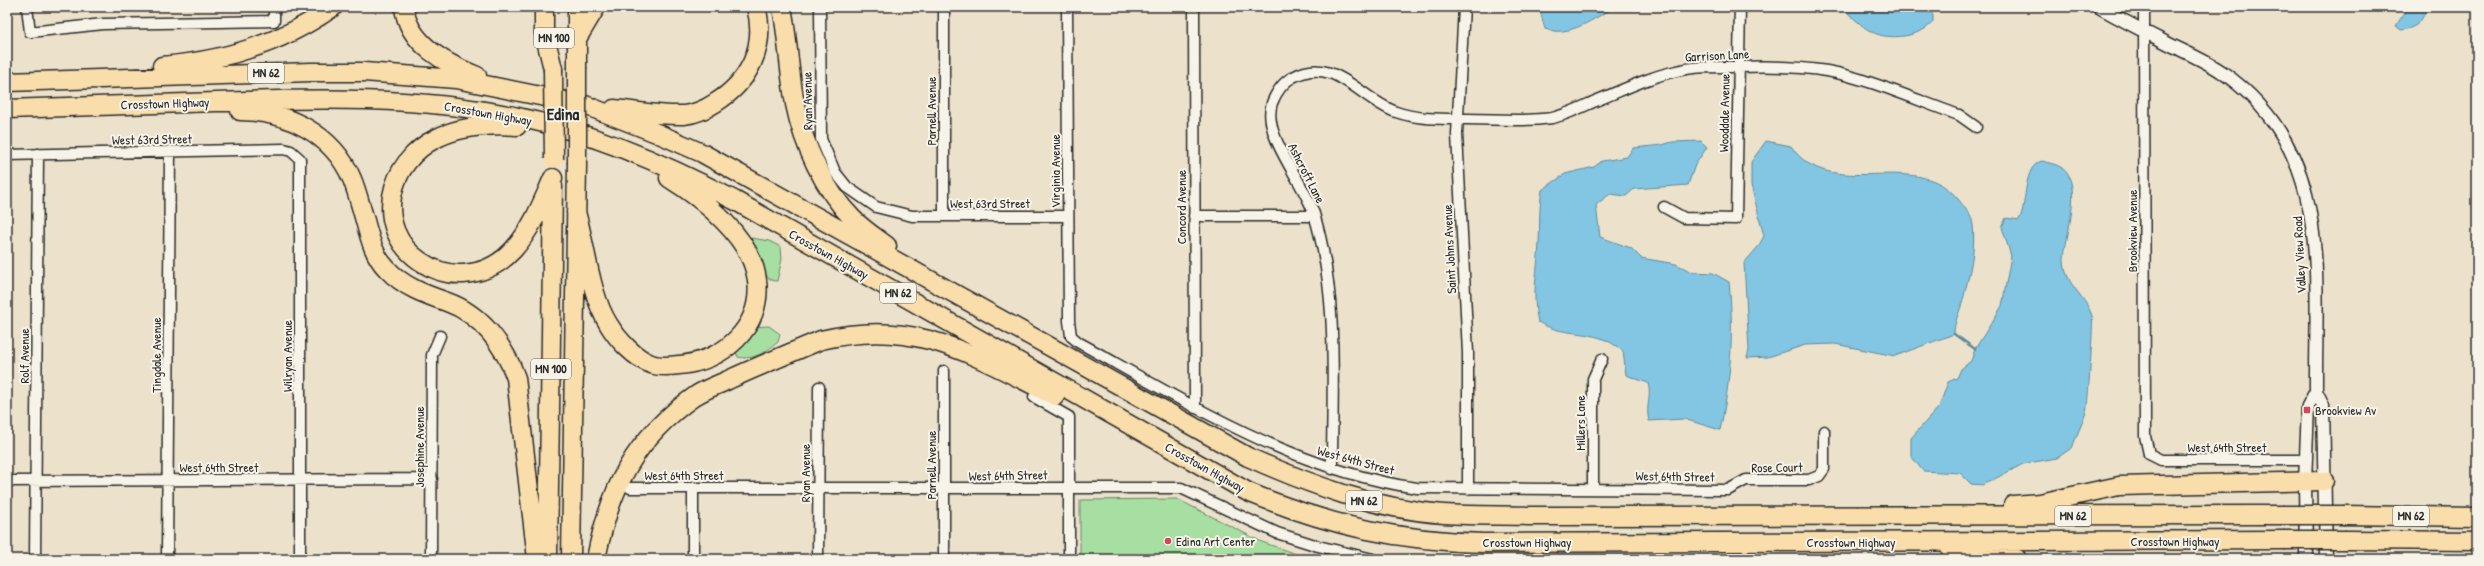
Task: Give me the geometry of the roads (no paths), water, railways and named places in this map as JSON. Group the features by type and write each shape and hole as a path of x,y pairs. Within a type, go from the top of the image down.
{"highway":[{"path":"7,81 184,64 239,52 290,33 333,7"},
{"path":"404,7 415,37 442,60 482,78 524,91"},
{"path":"544,7 544,32 553,69"},
{"name":"MN 100","path":"548,559 554,160 553,69 555,7"},
{"name":"MN 100","path":"571,559 578,164 577,7"},
{"path":"577,38 596,7"},
{"path":"585,105 648,113 684,115 713,104 739,84 753,63 759,37 756,7"},
{"path":"782,7 796,109 807,143 819,169 854,219 919,273"},
{"name":"Crosstown Highway","path":"7,81 364,72 456,79 524,91 585,105 702,153 1248,457 1310,484 1363,500 1444,514 1864,517 2282,515 2477,517"},
{"name":"Crosstown Highway","path":"7,109 308,98 404,101 486,111 568,131 618,147 676,171 734,200 1242,488 1287,508 1364,531 1403,538 1484,543 2283,540 2475,541"},
{"path":"138,104 252,111 278,115 298,122 312,130 337,153 352,179 374,249 387,269 427,296 447,302 479,321 492,334 512,365 518,391 537,559"},
{"path":"553,178 532,223 522,239 505,257 481,271 453,274 439,271 422,263 403,246 391,219 390,204 393,187 400,172 422,148 436,138 482,126 568,131"},
{"path":"576,212 596,294 609,325 635,354 652,364 673,366 697,364 717,356 732,346 745,328 756,301 757,280 745,247 700,199 618,147"},
{"path":"596,559 605,519 620,480 637,451 660,424 696,395 821,340 843,335 891,332 950,346 1173,450"},
{"path":"1864,517 2040,503 2119,486 2324,481"},
{"path":"2374,516 2477,509"},
{"path":"1861,542 2016,559"}],"street":[{"path":"27,7 30,32 103,24 274,21 274,7"},
{"name":"Ryan Avenue","path":"820,7 819,120 821,139 827,156 835,172 861,198 876,207 912,216"},
{"name":"Parnell Avenue","path":"944,7 944,216"},
{"name":"Virginia Avenue","path":"1067,7 1068,216 1071,336"},
{"name":"Concord Avenue","path":"1194,7 1195,408"},
{"name":"Saint Johns Avenue","path":"1464,7 1458,119 1458,174 1468,353 1468,489"},
{"name":"Wooddale Avenue","path":"1664,207 1684,218 1736,220 1740,7"},
{"name":"Valley View Road","path":"2099,7 2222,72 2245,90 2265,112 2282,135 2296,161 2312,217 2315,246 2316,391 2323,405 2326,559"},
{"name":"Brookview Avenue","path":"2144,7 2145,436 2149,454"},
{"name":"Garrison Lane","path":"1458,119 1551,118 1566,114 1658,76 1693,69 1777,66 1828,71 1959,115 1976,127"},
{"name":"Ashcroft Lane","path":"1332,469 1330,301 1325,263 1314,216 1303,187 1271,131 1270,117 1272,103 1287,80 1300,73 1313,70 1327,71 1340,76 1366,96 1397,112 1415,117 1458,119"},
{"name":"West 63rd Street","path":"7,155 284,149 296,154"},
{"name":"Tingdale Avenue","path":"168,559 170,151"},
{"name":"Rolf Avenue","path":"35,559 38,154"},
{"name":"Wilryan Avenue","path":"296,154 301,163 300,559"},
{"name":"West 63rd Street","path":"912,216 1068,216"},
{"path":"1194,216 1314,216"},
{"name":"Josephine Avenue","path":"432,559 432,355 440,336"},
{"name":"West 64th Street","path":"1071,336 1078,342 1195,408 1307,460 1332,469 1387,484 1417,488 1468,489 1592,488 1728,490 1736,484"},
{"name":"Millers Lane","path":"1592,488 1593,378 1602,359"},
{"name":"Parnell Avenue","path":"944,371 944,559"},
{"name":"Ryan Avenue","path":"818,559 819,387"},
{"name":"Valley View Road","path":"2306,559 2305,482 2308,406 2316,391"},
{"path":"1034,397 1069,417 1069,559"},
{"name":"Rose Court","path":"1736,484 1746,480 1809,480 1819,476 1824,469 1824,431"},
{"name":"West 64th Street","path":"2149,454 2161,460 2306,460"},
{"name":"West 64th Street","path":"7,481 432,479"},
{"name":"West 64th Street","path":"630,488 1181,488 1277,533 1318,546 1372,559"},
{"path":"693,488 693,559"}],"water":[{"path":"1539,7 1615,7 1582,26 1564,31 1554,31 1545,29"},
{"path":"1839,7 1927,7 1933,15 1933,22 1920,31 1904,36 1895,37 1879,35 1859,23"},
{"path":"2408,7 2427,7 2423,17 2415,26 2401,30 2396,26"},
{"path":"1701,141 1707,147 1695,165 1688,185 1634,189 1626,196 1610,194 1596,205 1600,237 1631,248 1641,258 1676,264 1692,272 1713,273 1729,282 1731,338 1729,375 1720,430 1684,419 1649,421 1648,383 1626,375 1623,351 1601,338 1560,330 1538,322 1535,301 1542,190 1565,174 1594,167 1602,161 1627,157 1633,148 1662,145 1672,142"},
{"path":"1766,141 1791,146 1807,163 1827,171 1849,174 1896,174 1919,177 1940,184 1958,199 1971,218 1974,244 1970,272 1955,325 1954,334 1895,356 1835,344 1805,345 1768,357 1747,358 1749,350 1744,263 1758,247 1764,236 1751,185 1751,162"},
{"path":"2042,161 2062,168 2068,176 2072,186 2072,211 2065,249 2065,268 2067,276 2085,301 2092,316 2092,344 2087,407 2073,447 2057,458 2023,464 1983,485 1971,484 1960,473 1923,471 1911,456 1911,438 1939,407 1948,382 1957,378 1961,369 1971,361 1975,349 2002,306 2011,256 2002,227 2006,218 2019,220 2024,204 2028,177 2036,164"}],"waterway":[{"path":"1954,334 1975,349"}],"place":[{"name":"Brookview Av","path":"2307,410"},
{"name":"Edina Art Center","path":"1168,541"}],"district":[{"name":"Edina","path":"563,114"}]}
